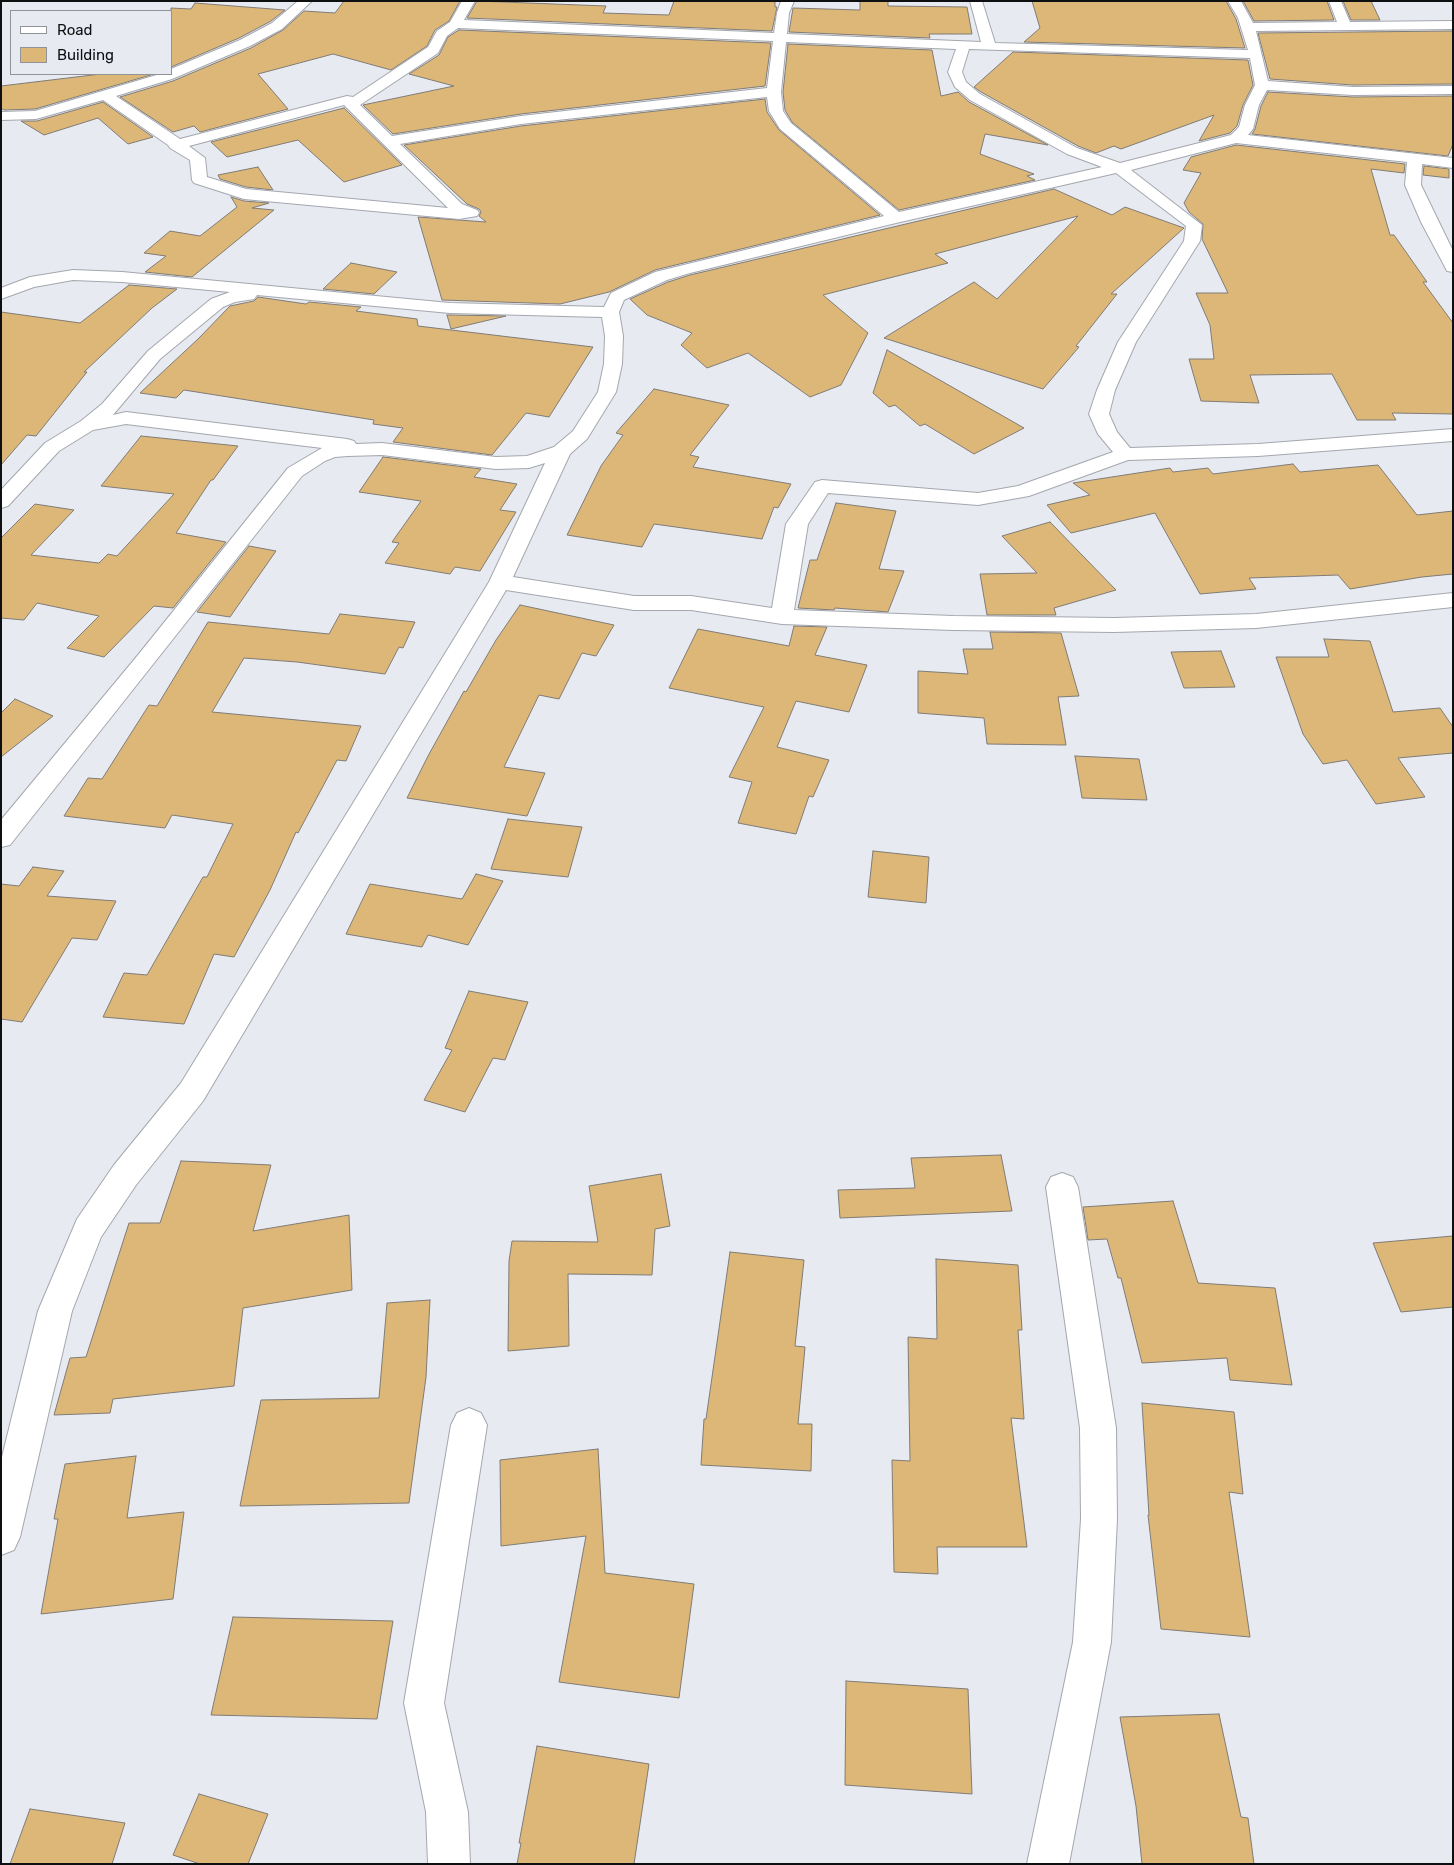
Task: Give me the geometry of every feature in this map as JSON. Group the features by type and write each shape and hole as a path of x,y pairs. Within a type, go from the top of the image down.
{"street":[{"path":"172,74 245,43 277,26 306,1"},
{"path":"175,144 347,100 355,102 433,50 442,34 455,24 469,1"},
{"path":"788,1 783,13 774,92 776,111 785,126 896,218"},
{"path":"976,1 981,27 989,48"},
{"path":"1234,1 1246,22 1256,54 1262,85 1252,105 1246,129 1236,138"},
{"path":"1335,1 1345,26"},
{"path":"1246,22 1318,26 1453,25"},
{"path":"455,24 964,44 989,48 1256,54"},
{"path":"964,44 955,72 960,84 975,97 1072,151 1119,168 1194,225 1192,241 1127,342 1106,390 1099,414 1108,434 1125,454"},
{"path":"1,116 36,115 169,75"},
{"path":"1262,85 1353,91 1453,90"},
{"path":"390,141 521,120 774,92"},
{"path":"106,95 196,158 200,180 244,194 459,214 471,213 456,207 347,100"},
{"path":"88,425 126,418 222,428 496,463 529,462 561,451 580,434 607,392 613,364 614,336 610,312 617,298 629,290 661,276 896,218 1119,168 1236,138 1453,163"},
{"path":"1415,159 1413,186 1429,222 1453,267"},
{"path":"1,294 30,282 73,275 122,277 450,308 610,312"},
{"path":"1,502 52,447 88,425 109,408 154,355 217,303 232,297 269,292"},
{"path":"782,616 797,524 822,486 978,499 1022,492 1125,454 1258,450 1453,435"},
{"path":"1,838 146,660 295,472 318,457 332,452 382,449"},
{"path":"1,1537 55,1311 88,1229 126,1175 192,1092 500,582 561,451"},
{"path":"500,582 634,603 691,603 782,616 953,623 1114,625 1256,621 1453,600"},
{"path":"1048,1864 1092,1642 1099,1519 1098,1428 1062,1187"},
{"path":"449,1864 447,1812 424,1703 469,1424"}],"building":[{"path":"344,1 460,1 449,21 435,30 427,46 391,70 333,54 258,74 288,109 200,132 194,126 173,132 120,97 173,81 251,48 283,30 304,11 335,13"},
{"path":"477,1 606,6 603,13 669,15 674,1 775,1 775,7 777,7 772,31 467,18"},
{"path":"860,1 888,1 888,6 967,7 972,34 929,34 930,38 789,32 793,8 860,10"},
{"path":"1032,1 1226,1 1236,19 1245,48 1024,42 1040,28"},
{"path":"1243,1 1327,1 1334,20 1254,21"},
{"path":"1343,1 1371,1 1380,20 1351,20"},
{"path":"195,3 285,10 271,21 239,38 172,67 171,8 191,9"},
{"path":"459,30 771,43 765,86 521,114 393,134 363,105 454,86 409,74 439,55 448,37"},
{"path":"1453,31 1453,84 1353,85 1270,79 1258,33"},
{"path":"788,44 932,50 941,96 958,92 969,102 1048,145 985,134 980,154 1034,174 1027,176 1035,180 899,210 792,122 785,110 783,92"},
{"path":"1013,52 1248,60 1253,85 1243,105 1237,126 1230,133 1199,141 1214,115 1121,149 1114,146 1096,153 1078,146 974,87"},
{"path":"93,75 151,75 35,109 4,110 1,108 1,86"},
{"path":"1268,92 1353,97 1453,96 1453,144 1448,156 1252,134 1261,106"},
{"path":"765,99 767,112 779,130 880,215 655,270 609,292 560,304 442,300 418,217 486,222 479,216 481,212 479,209 467,204 404,145 521,126"},
{"path":"103,102 153,137 128,144 98,118 44,135 21,121 37,121"},
{"path":"344,108 402,165 344,182 298,140 227,157 211,142"},
{"path":"1236,145 1405,164 1404,173 1371,169 1390,235 1394,235 1427,282 1423,282 1453,323 1453,414 1392,413 1396,420 1357,420 1332,374 1250,375 1259,403 1201,401 1189,359 1214,359 1210,325 1196,293 1228,293 1202,239 1203,224 1189,212 1184,203 1201,173 1183,170 1191,157"},
{"path":"1424,166 1449,169 1449,178 1423,175"},
{"path":"258,167 273,190 246,187 220,179 218,175"},
{"path":"1054,189 1112,215 1125,207 1184,228 1111,294 1117,294 1076,346 1079,347 1043,389 884,338 974,282 997,299 1078,216 935,254 948,263 823,295 868,333 841,385 810,397 748,353 707,368 681,345 692,333 647,315 630,299 668,282 690,275"},
{"path":"231,197 244,201 269,203 252,208 274,210 192,277 145,272 166,256 144,253 170,231 200,236 237,207"},
{"path":"351,263 397,272 374,294 323,289"},
{"path":"129,285 177,289 152,308 84,372 87,372 36,436 27,435 1,465 1,312 80,323"},
{"path":"258,297 306,304 309,302 361,307 356,311 417,319 418,326 593,347 549,417 526,413 492,455 393,442 403,428 373,424 374,420 184,390 176,398 140,393 230,306 254,301"},
{"path":"447,315 450,315 506,316 451,329"},
{"path":"887,350 1024,428 974,454 925,424 920,426 895,405 889,407 873,393"},
{"path":"654,389 729,405 690,455 699,457 693,467 791,484 778,508 774,507 762,539 654,524 642,547 567,535 601,466 623,435 616,433"},
{"path":"141,436 238,446 213,480 211,480 176,533 226,542 173,608 154,606 104,657 67,648 99,616 37,603 24,620 1,618 1,538 35,504 74,510 31,555 99,563 108,554 117,556 174,494 101,486"},
{"path":"383,457 481,469 474,477 517,484 500,510 516,512 480,571 455,567 450,574 385,563 399,543 392,542 421,501 359,492"},
{"path":"1293,464 1300,472 1378,465 1417,515 1453,511 1453,574 1350,589 1338,575 1249,578 1256,589 1200,594 1155,513 1071,533 1047,505 1090,495 1073,483 1170,468 1173,472 1208,468 1213,474"},
{"path":"836,503 896,511 879,569 904,571 888,612 835,608 834,610 798,608 810,560 817,560"},
{"path":"1050,522 1116,590 1054,608 1056,615 987,615 980,574 1037,573 1002,536"},
{"path":"249,546 276,551 230,617 197,612"},
{"path":"520,605 614,625 596,656 582,653 559,699 539,695 504,767 545,773 527,816 407,798 464,691 466,692 496,640"},
{"path":"340,614 415,622 403,648 399,647 385,674 297,662 244,658 212,712 361,726 346,761 337,760 298,833 296,832 270,890 234,957 214,954 184,1024 103,1017 124,973 147,975 203,877 207,877 233,824 172,815 165,828 64,816 88,778 102,779 149,705 157,706 208,622 329,634"},
{"path":"794,626 827,627 815,655 867,665 849,712 796,701 777,747 829,760 813,797 809,796 796,834 738,823 752,782 729,777 764,707 669,688 698,629 789,646"},
{"path":"990,632 1061,633 1079,696 1058,697 1066,745 987,744 984,718 918,713 918,671 968,674 963,649 993,649"},
{"path":"1324,639 1370,641 1393,712 1440,708 1453,727 1453,753 1398,758 1425,797 1376,804 1347,760 1323,764 1303,734 1276,657 1329,657"},
{"path":"1221,651 1235,687 1184,688 1171,652"},
{"path":"15,699 53,716 1,757 1,713"},
{"path":"1075,756 1139,759 1147,800 1082,798"},
{"path":"508,819 582,827 568,877 491,869"},
{"path":"873,851 929,857 926,903 868,897"},
{"path":"33,867 64,871 47,896 116,901 97,940 72,938 22,1022 1,1019 1,884 19,886"},
{"path":"476,874 503,881 468,945 428,935 422,947 346,934 370,884 462,899"},
{"path":"469,991 528,1002 505,1060 493,1058 465,1112 424,1100 452,1050 445,1048"},
{"path":"1001,1155 1012,1211 840,1218 838,1190 915,1188 911,1158"},
{"path":"181,1161 271,1165 253,1231 349,1215 352,1290 243,1308 234,1386 113,1399 110,1413 54,1415 70,1358 86,1357 129,1223 160,1223"},
{"path":"661,1174 670,1226 655,1229 652,1275 568,1274 569,1346 508,1351 509,1261 512,1241 598,1242 589,1186"},
{"path":"1173,1201 1198,1283 1275,1288 1292,1385 1230,1380 1227,1358 1142,1363 1121,1278 1118,1278 1107,1239 1088,1240 1083,1207"},
{"path":"1453,1236 1453,1307 1401,1312 1373,1243"},
{"path":"730,1252 804,1260 795,1346 805,1347 798,1424 812,1424 811,1471 701,1465 704,1419 706,1419"},
{"path":"936,1259 1018,1265 1022,1330 1018,1330 1024,1419 1011,1418 1027,1547 937,1547 938,1574 894,1572 892,1460 910,1461 908,1337 937,1339"},
{"path":"430,1300 426,1377 409,1503 240,1506 261,1400 379,1398 387,1303"},
{"path":"1142,1403 1234,1412 1243,1494 1229,1492 1250,1637 1161,1629 1148,1515"},
{"path":"598,1449 605,1573 694,1584 679,1698 559,1682 586,1536 501,1546 500,1460"},
{"path":"136,1456 127,1518 184,1512 173,1599 41,1614 58,1519 54,1519 65,1464"},
{"path":"233,1617 393,1621 377,1719 211,1715"},
{"path":"846,1681 968,1689 972,1794 845,1785"},
{"path":"1219,1714 1241,1817 1248,1818 1254,1864 1142,1864 1136,1806 1120,1717"},
{"path":"537,1746 649,1764 634,1864 517,1864 521,1843 519,1843"},
{"path":"199,1794 268,1814 248,1864 200,1864 173,1855"},
{"path":"30,1809 125,1823 112,1864 10,1864"}]}
